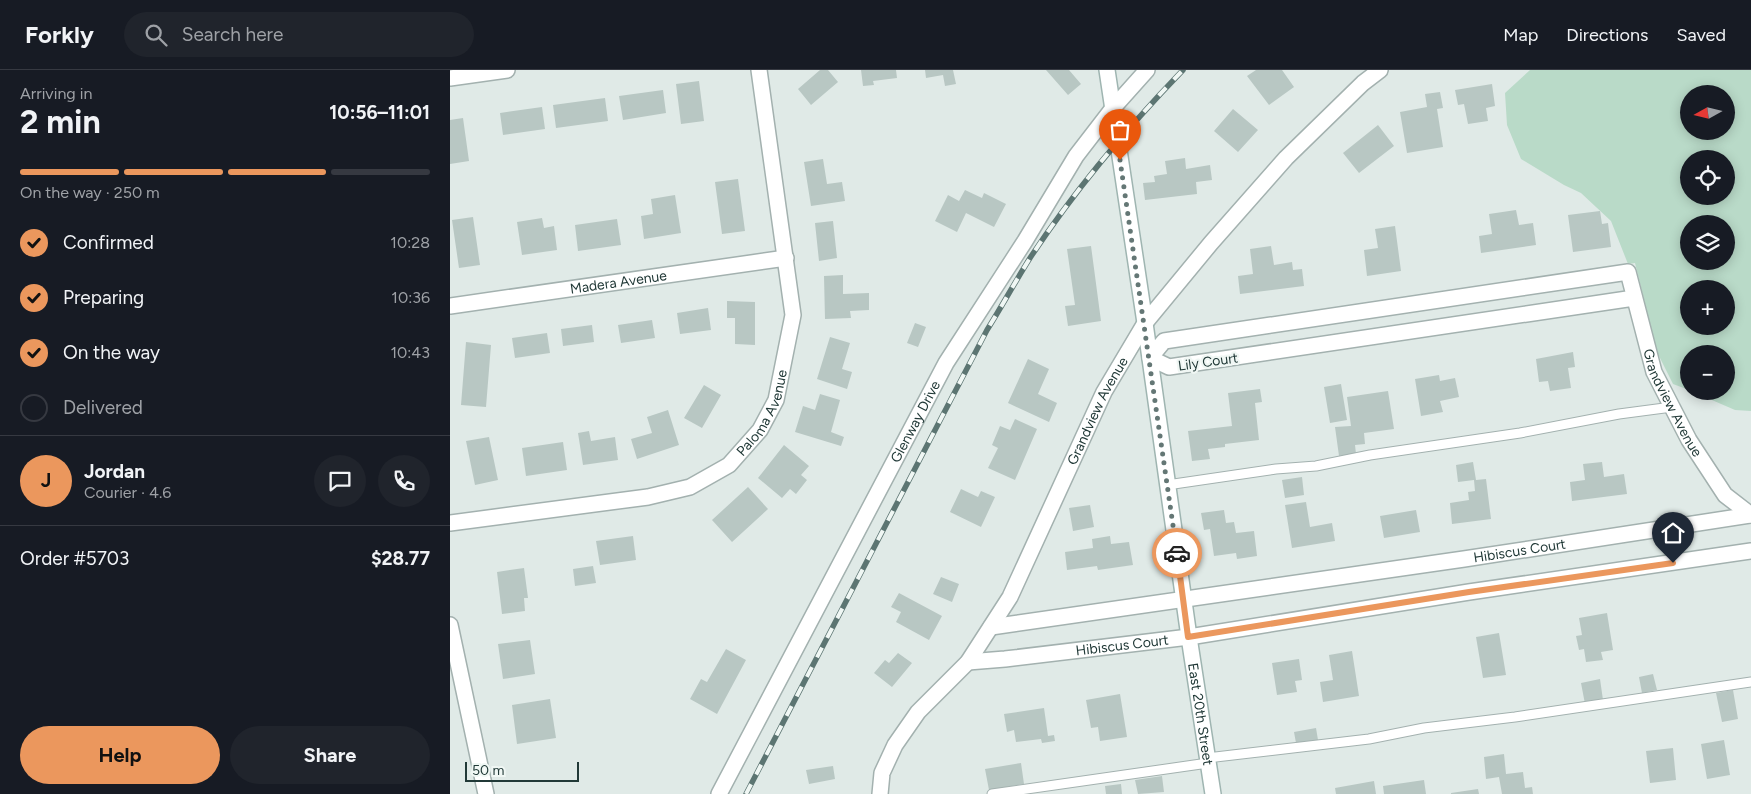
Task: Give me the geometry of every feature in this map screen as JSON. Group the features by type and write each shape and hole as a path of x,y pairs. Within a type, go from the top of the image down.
{"street":[{"path":"450,78 504,70"},
{"name":"Paloma Avenue","path":"450,523 648,497 690,487 730,465 760,430 776,400 793,315 759,70"},
{"name":"East 20th Street","path":"1107,70 1145,323 1188,637 1213,794"},
{"name":"Glenway Drive","path":"719,794 946,363 1076,156 1113,108 1147,70"},
{"name":"Grandview Avenue","path":"880,794 882,773 895,745 918,712 968,662 1010,597 1104,392 1145,323 1211,243 1286,158 1363,83 1380,70"},
{"name":"Madera Avenue","path":"450,306 786,258"},
{"name":"Grandview Avenue","path":"1628,272 1654,372 1689,440 1725,495 1751,515"},
{"name":"Lily Court","path":"1628,272 1164,342 1150,358 1169,367 1634,298"},
{"name":"Hibiscus Court","path":"991,627 1751,515"},
{"name":"Hibiscus Court","path":"968,662 1005,660 1188,637 1469,592 1751,551"},
{"path":"450,625 486,794"}],"lane":[{"path":"1168,485 1276,468 1316,466 1370,455 1672,407"},
{"path":"992,794 1369,739 1424,728 1515,717 1751,682"}],"green space":[{"path":"1530,70 1751,70 1751,411 1735,410 1712,400 1735,400 1735,345 1680,345 1680,387 1673,384 1657,352 1635,263 1628,264 1611,221 1581,193 1521,159 1507,125 1505,93"}],"building":[{"path":"820,70 828,70 838,82 811,105 798,89"},
{"path":"861,70 896,70 897,78 873,81 874,85 863,86"},
{"path":"925,70 953,70 956,84 945,86 943,75 926,78"},
{"path":"1046,70 1069,70 1081,84 1068,95"},
{"path":"1256,70 1282,70 1294,87 1269,105 1247,76"},
{"path":"699,81 704,121 681,124 676,84"},
{"path":"1492,84 1495,106 1486,108 1488,121 1468,124 1464,104 1458,105 1455,90"},
{"path":"663,90 666,113 623,120 619,96"},
{"path":"1440,92 1443,108 1437,109 1443,147 1407,153 1400,112 1427,107 1425,94"},
{"path":"605,98 608,121 556,128 553,105"},
{"path":"542,107 545,129 503,135 500,113"},
{"path":"1233,109 1258,130 1238,152 1214,131"},
{"path":"463,118 469,161 450,164 450,120"},
{"path":"1378,125 1394,146 1359,173 1343,153"},
{"path":"1185,158 1186,169 1210,165 1212,180 1196,182 1197,194 1145,200 1143,183 1155,182 1154,176 1167,174 1165,161"},
{"path":"823,159 827,184 842,182 845,201 811,206 804,162"},
{"path":"738,179 745,231 722,234 715,182"},
{"path":"965,190 982,198 984,193 1006,204 994,227 966,213 957,232 935,221 948,195 959,201"},
{"path":"675,195 681,233 644,239 641,216 653,214 651,199"},
{"path":"1516,210 1519,225 1533,223 1536,245 1481,253 1479,236 1492,234 1489,214"},
{"path":"1600,211 1602,224 1608,223 1611,247 1573,252 1568,215"},
{"path":"473,217 480,265 459,268 452,220"},
{"path":"542,218 544,228 554,226 557,250 522,255 517,222"},
{"path":"617,219 621,245 578,251 575,225"},
{"path":"833,221 837,258 819,261 815,223"},
{"path":"1395,226 1401,271 1367,276 1364,250 1378,248 1375,229"},
{"path":"1091,246 1101,321 1068,326 1065,306 1075,305 1067,249"},
{"path":"1271,246 1274,265 1292,262 1293,270 1302,269 1304,286 1240,294 1238,276 1253,274 1250,249"},
{"path":"843,275 843,294 869,293 869,310 850,311 851,318 825,319 824,276"},
{"path":"727,301 755,302 755,345 735,344 735,318 727,318"},
{"path":"708,308 711,330 680,334 677,313"},
{"path":"652,320 655,338 621,343 618,325"},
{"path":"915,323 926,327 918,347 907,343"},
{"path":"592,325 594,342 563,346 561,329"},
{"path":"547,333 550,353 515,358 512,338"},
{"path":"830,337 850,343 842,369 852,372 847,389 817,379"},
{"path":"466,342 491,345 486,407 461,405"},
{"path":"1573,352 1575,367 1568,368 1571,388 1550,391 1548,381 1539,382 1536,359"},
{"path":"1028,359 1049,369 1038,394 1057,403 1049,422 1008,403"},
{"path":"1439,375 1440,381 1455,378 1459,397 1440,401 1443,412 1421,416 1415,379"},
{"path":"1341,384 1347,420 1330,423 1324,387"},
{"path":"704,385 721,395 702,428 684,418"},
{"path":"1260,389 1262,402 1255,403 1259,440 1225,444 1225,447 1208,449 1210,459 1192,461 1188,431 1232,426 1228,393"},
{"path":"1388,391 1394,429 1364,433 1365,444 1355,445 1356,454 1339,456 1335,427 1351,426 1347,397"},
{"path":"820,394 840,400 831,432 844,437 841,446 795,432 803,406 815,410"},
{"path":"668,410 679,445 637,459 631,439 652,433 647,417"},
{"path":"1015,419 1037,429 1015,480 988,468 998,448 992,445 1000,426 1010,430"},
{"path":"589,431 591,441 615,437 618,460 583,465 578,433"},
{"path":"489,437 498,480 475,485 466,441"},
{"path":"563,442 567,470 526,476 522,448"},
{"path":"784,445 809,466 801,475 807,480 796,494 790,489 782,498 758,478"},
{"path":"1473,462 1476,480 1486,479 1491,519 1452,524 1450,503 1469,500 1468,492 1475,491 1474,480 1458,482 1456,465"},
{"path":"1602,462 1604,477 1624,474 1627,494 1572,501 1570,482 1585,480 1583,464"},
{"path":"1302,477 1304,495 1285,498 1282,480"},
{"path":"748,487 768,509 732,542 712,520"},
{"path":"961,489 978,497 981,491 995,497 981,527 950,512"},
{"path":"1306,502 1310,527 1332,523 1335,541 1292,548 1285,505"},
{"path":"1090,505 1094,527 1073,531 1069,508"},
{"path":"1224,510 1226,523 1234,522 1236,533 1254,531 1257,556 1237,559 1236,553 1214,556 1210,529 1204,530 1201,513"},
{"path":"1416,510 1420,532 1384,538 1380,516"},
{"path":"633,536 636,560 600,565 596,541"},
{"path":"1110,536 1111,544 1129,542 1133,565 1098,570 1097,566 1067,570 1065,552 1093,548 1092,539"},
{"path":"593,566 596,583 575,586 573,569"},
{"path":"524,568 528,598 524,598 525,611 502,614 497,572"},
{"path":"941,577 959,584 952,602 933,594"},
{"path":"899,593 942,616 929,640 896,622 901,612 891,607"},
{"path":"1607,613 1613,650 1601,652 1603,660 1586,662 1584,649 1579,650 1576,636 1582,635 1579,618"},
{"path":"1499,633 1506,675 1483,678 1476,637"},
{"path":"530,640 535,674 503,679 498,644"},
{"path":"726,649 746,660 717,714 690,699 701,679 707,682"},
{"path":"1352,651 1359,696 1323,702 1320,682 1333,680 1329,655"},
{"path":"898,653 912,663 892,687 874,673 885,660 889,663"},
{"path":"1299,659 1302,680 1295,681 1297,692 1277,695 1272,663"},
{"path":"1653,674 1657,690 1642,693 1639,677"},
{"path":"1600,679 1603,700 1585,704 1581,683"},
{"path":"1733,690 1738,719 1722,722 1716,693"},
{"path":"1120,694 1127,737 1100,741 1098,727 1091,728 1086,700"},
{"path":"550,699 556,738 517,744 512,705"},
{"path":"1044,708 1048,736 1054,735 1055,741 1042,743 1041,739 1016,742 1014,730 1007,732 1004,714"},
{"path":"1316,728 1318,740 1296,743 1294,732"},
{"path":"1724,740 1730,775 1707,779 1701,744"},
{"path":"1673,748 1676,780 1650,783 1646,751"},
{"path":"1504,754 1506,774 1523,772 1525,788 1532,787 1533,794 1502,794 1499,777 1486,779 1484,757"},
{"path":"1021,763 1024,784 989,790 985,769"},
{"path":"833,766 835,779 809,784 806,770"},
{"path":"1162,776 1164,792 1138,794 1135,780"},
{"path":"1424,780 1426,794 1384,794 1383,786"},
{"path":"1374,781 1376,794 1336,794 1335,788"},
{"path":"1121,784 1122,794 1106,794 1105,786"},
{"path":"1478,789 1479,794 1451,794 1451,793"}],"railway":[{"path":"746,794 987,330 1024,267 1083,184 1142,114 1183,70"}],"way so far":[{"path":"1120,160 1177,553"}],"route":[{"path":"1177,553 1188,637 1469,592 1673,563"}]}
